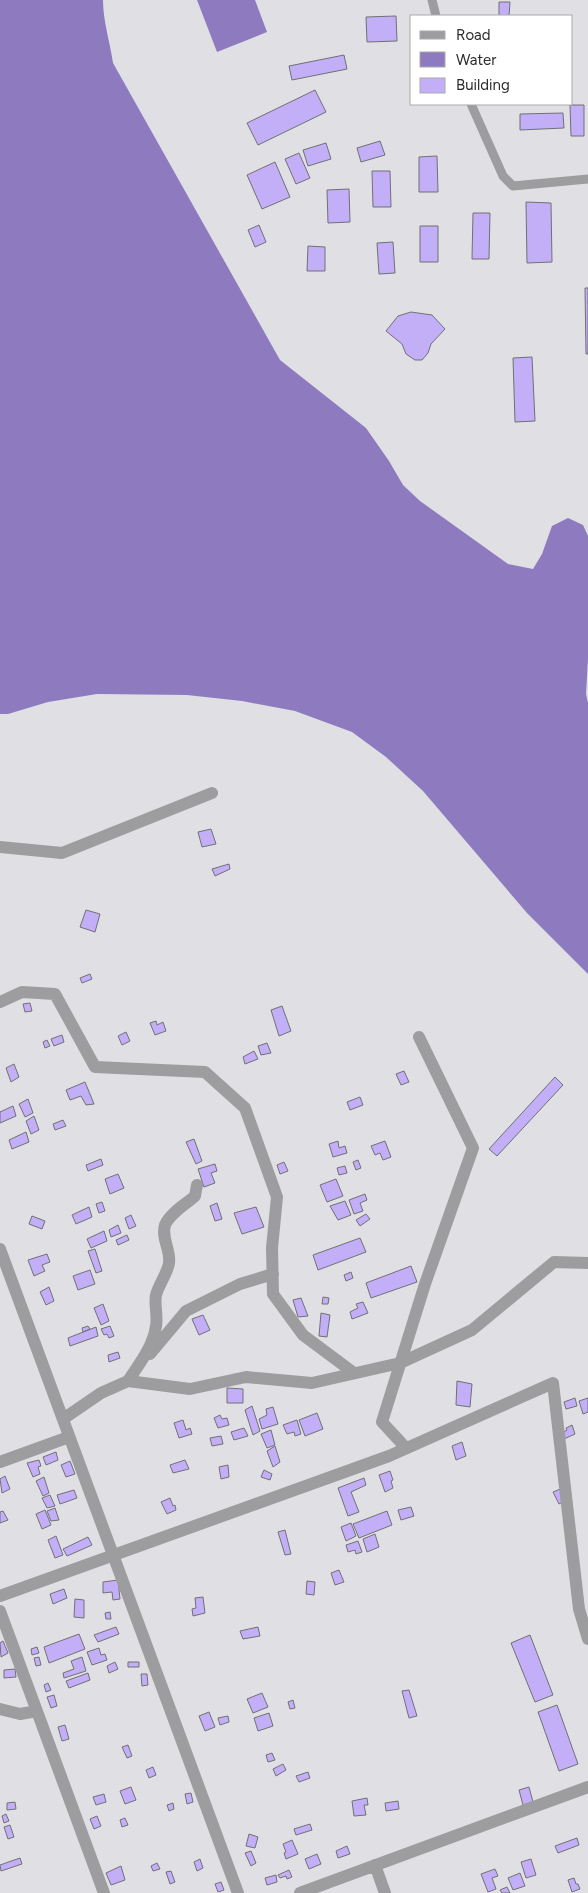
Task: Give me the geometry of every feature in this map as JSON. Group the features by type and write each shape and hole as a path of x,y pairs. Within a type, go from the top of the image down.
{"street":[{"path":"0,847 62,853 212,793"},
{"path":"0,1002 22,992 56,994 95,1067 204,1072 245,1108 277,1197 272,1248 273,1294 303,1335 354,1374"},
{"path":"406,1448 382,1422 425,1284 473,1148 419,1036"},
{"path":"128,1381 148,1349 156,1326 156,1296 161,1279 169,1266 170,1256 164,1240 166,1225 175,1212 195,1196 196,1184"},
{"path":"0,1248 238,1893"},
{"path":"128,1381 190,1389 246,1377 312,1383 400,1363 472,1330 554,1262 588,1263"},
{"path":"63,1419 101,1392 128,1381 186,1311 240,1284 273,1274"},
{"path":"0,1596 380,1460 553,1383 579,1609 588,1639"},
{"path":"0,1462 69,1437"},
{"path":"0,1611 104,1893"},
{"path":"0,1709 20,1714 37,1711"},
{"path":"300,1893 588,1787"},
{"path":"375,1865 385,1893"}],"lane":[{"path":"432,0 436,15"},
{"path":"471,105 503,176 514,186 588,179"}],"water":[{"path":"0,0 103,0 105,24 113,63 280,360 366,428 403,485 420,501 508,564 533,569 542,554 552,526 568,518 583,525 588,536 588,658 586,694 588,703 588,974 527,913 423,791 386,757 352,732 295,711 242,701 187,695 97,694 48,702 8,714 0,714"},
{"path":"197,0 255,0 267,32 217,52"}],"building":[{"path":"499,2 510,2 509,15 499,15"},
{"path":"396,16 397,41 367,42 366,17"},
{"path":"344,55 347,69 292,80 289,66"},
{"path":"315,90 326,112 258,145 247,123"},
{"path":"570,105 584,105 584,136 571,136"},
{"path":"563,113 564,128 520,130 520,114"},
{"path":"380,141 385,155 361,162 357,148"},
{"path":"326,143 331,159 308,166 303,150"},
{"path":"299,153 310,178 296,184 285,159"},
{"path":"437,156 438,192 419,192 419,157"},
{"path":"275,162 290,197 262,209 247,175"},
{"path":"372,171 390,171 391,207 373,207"},
{"path":"349,189 350,222 328,223 327,190"},
{"path":"526,202 551,203 552,262 527,263"},
{"path":"473,213 490,213 489,259 472,259"},
{"path":"259,225 266,242 255,247 248,230"},
{"path":"420,226 438,226 438,262 420,262"},
{"path":"393,242 395,273 379,274 377,243"},
{"path":"308,246 325,247 325,271 307,271"},
{"path":"585,288 588,288 588,354 586,354"},
{"path":"411,312 432,315 445,329 431,344 428,353 422,360 415,360 406,354 402,344 386,331 398,316"},
{"path":"532,357 535,421 515,422 513,358"},
{"path":"211,829 216,844 202,847 198,832"},
{"path":"229,864 230,869 215,876 212,869"},
{"path":"86,910 100,914 95,932 80,927"},
{"path":"90,974 92,979 82,983 80,978"},
{"path":"30,1003 32,1011 25,1012 23,1004"},
{"path":"282,1006 291,1031 279,1036 271,1010"},
{"path":"156,1021 157,1025 163,1022 166,1031 155,1035 150,1023"},
{"path":"126,1032 130,1041 122,1045 118,1036"},
{"path":"62,1035 64,1042 54,1046 51,1039"},
{"path":"47,1040 50,1046 45,1048 43,1042"},
{"path":"267,1043 271,1053 261,1055 258,1046"},
{"path":"254,1051 258,1059 245,1064 243,1057"},
{"path":"14,1064 19,1077 11,1082 6,1068"},
{"path":"404,1071 409,1082 401,1085 396,1074"},
{"path":"555,1077 563,1085 497,1156 489,1149"},
{"path":"85,1082 94,1104 86,1105 81,1096 70,1100 66,1090"},
{"path":"360,1097 363,1105 350,1110 347,1102"},
{"path":"28,1099 33,1113 25,1117 19,1104"},
{"path":"13,1106 16,1116 0,1123 0,1112"},
{"path":"34,1116 39,1130 31,1134 26,1121"},
{"path":"63,1120 66,1126 55,1130 53,1124"},
{"path":"26,1132 29,1142 12,1149 9,1140"},
{"path":"194,1139 202,1161 196,1164 186,1142"},
{"path":"338,1141 339,1148 345,1146 347,1153 333,1157 329,1144"},
{"path":"385,1141 391,1157 383,1160 380,1153 375,1155 371,1146"},
{"path":"101,1159 103,1165 88,1171 86,1165"},
{"path":"358,1160 361,1168 356,1170 353,1162"},
{"path":"284,1162 288,1171 280,1174 277,1165"},
{"path":"215,1164 217,1171 211,1173 215,1183 204,1187 198,1169"},
{"path":"345,1166 347,1173 339,1175 337,1168"},
{"path":"118,1174 124,1188 110,1194 105,1179"},
{"path":"336,1179 343,1196 327,1202 320,1185"},
{"path":"365,1194 367,1200 360,1203 363,1211 354,1214 349,1200"},
{"path":"345,1201 351,1215 338,1220 330,1206"},
{"path":"102,1202 105,1211 99,1213 96,1204"},
{"path":"217,1203 222,1219 215,1221 210,1206"},
{"path":"89,1207 92,1217 76,1224 72,1215"},
{"path":"256,1207 264,1227 242,1234 234,1213"},
{"path":"366,1214 370,1219 360,1226 356,1220"},
{"path":"131,1215 136,1226 129,1229 125,1218"},
{"path":"32,1216 45,1221 42,1229 29,1224"},
{"path":"118,1225 121,1233 111,1237 109,1230"},
{"path":"104,1231 107,1241 91,1248 87,1239"},
{"path":"127,1235 129,1240 118,1245 116,1240"},
{"path":"360,1238 366,1252 318,1270 313,1255"},
{"path":"95,1249 102,1271 96,1273 88,1251"},
{"path":"47,1254 50,1262 42,1265 45,1271 34,1276 28,1260"},
{"path":"411,1266 417,1282 371,1298 366,1283"},
{"path":"90,1270 95,1284 78,1290 73,1276"},
{"path":"351,1272 353,1278 346,1281 344,1275"},
{"path":"49,1287 54,1301 46,1305 40,1292"},
{"path":"323,1297 329,1298 328,1304 322,1304"},
{"path":"301,1298 308,1316 298,1317 293,1300"},
{"path":"363,1302 368,1313 352,1319 350,1312 358,1308 356,1304"},
{"path":"103,1304 109,1321 101,1325 94,1308"},
{"path":"321,1313 330,1315 327,1337 319,1336"},
{"path":"203,1315 210,1330 199,1335 192,1319"},
{"path":"88,1326 90,1329 83,1332 82,1328"},
{"path":"110,1326 114,1336 109,1338 107,1334 104,1335 101,1329"},
{"path":"96,1327 98,1336 70,1346 68,1338"},
{"path":"118,1352 120,1358 109,1362 108,1355"},
{"path":"457,1381 472,1384 470,1407 456,1405"},
{"path":"227,1388 243,1389 243,1403 227,1403"},
{"path":"575,1398 577,1406 566,1409 564,1402"},
{"path":"588,1398 588,1412 583,1414 579,1401"},
{"path":"252,1406 260,1431 253,1435 245,1410"},
{"path":"273,1407 278,1424 262,1429 259,1419 267,1415 266,1409"},
{"path":"317,1413 323,1429 305,1436 299,1420"},
{"path":"220,1415 222,1419 227,1418 229,1425 218,1428 214,1418"},
{"path":"183,1420 186,1430 190,1428 192,1434 179,1438 174,1423"},
{"path":"297,1420 301,1434 295,1436 294,1432 287,1434 283,1425"},
{"path":"572,1425 575,1434 564,1439 562,1433"},
{"path":"244,1428 248,1436 234,1440 231,1432"},
{"path":"271,1430 275,1445 267,1448 261,1434"},
{"path":"221,1436 223,1444 212,1446 210,1438"},
{"path":"462,1442 466,1456 456,1460 452,1446"},
{"path":"275,1446 280,1462 273,1467 267,1451"},
{"path":"56,1452 58,1460 46,1465 43,1457"},
{"path":"39,1460 41,1466 38,1467 40,1474 33,1477 27,1463"},
{"path":"185,1460 189,1469 173,1473 170,1465"},
{"path":"70,1461 75,1474 66,1477 61,1465"},
{"path":"228,1465 229,1477 221,1479 219,1467"},
{"path":"264,1470 272,1474 270,1480 261,1477"},
{"path":"390,1471 393,1488 385,1492 379,1475"},
{"path":"5,1476 10,1489 2,1493 0,1479"},
{"path":"44,1477 49,1493 43,1496 36,1481"},
{"path":"364,1478 366,1485 351,1492 359,1512 348,1516 338,1488"},
{"path":"563,1488 565,1501 559,1504 553,1492"},
{"path":"74,1490 77,1498 60,1504 57,1495"},
{"path":"50,1495 55,1506 47,1508 42,1498"},
{"path":"170,1498 176,1510 167,1514 161,1502"},
{"path":"411,1507 414,1516 401,1520 398,1510"},
{"path":"55,1508 59,1520 51,1521 47,1511"},
{"path":"45,1510 51,1525 42,1529 36,1514"},
{"path":"3,1511 8,1520 0,1523 0,1512"},
{"path":"387,1511 392,1525 359,1538 353,1524"},
{"path":"351,1523 356,1536 346,1541 341,1527"},
{"path":"285,1530 291,1554 285,1555 278,1532"},
{"path":"375,1534 379,1547 367,1552 363,1539"},
{"path":"56,1536 63,1555 55,1558 48,1540"},
{"path":"88,1537 92,1545 67,1556 63,1549"},
{"path":"358,1541 362,1552 356,1554 355,1550 348,1552 346,1545"},
{"path":"339,1570 344,1582 335,1585 331,1573"},
{"path":"118,1580 120,1599 113,1600 112,1592 103,1593 103,1582"},
{"path":"307,1581 315,1582 314,1595 306,1594"},
{"path":"64,1589 67,1598 53,1604 50,1594"},
{"path":"203,1597 205,1613 193,1616 192,1609 196,1608 195,1598"},
{"path":"75,1599 84,1600 84,1618 74,1617"},
{"path":"110,1612 111,1619 106,1619 105,1613"},
{"path":"116,1627 119,1634 98,1642 94,1635"},
{"path":"258,1627 260,1636 243,1639 240,1631"},
{"path":"79,1634 85,1649 49,1663 44,1647"},
{"path":"530,1635 553,1695 535,1702 511,1643"},
{"path":"3,1641 8,1653 1,1657 0,1643"},
{"path":"37,1647 39,1653 32,1655 31,1649"},
{"path":"99,1648 101,1655 105,1654 107,1660 92,1665 87,1652"},
{"path":"39,1657 41,1665 36,1666 34,1658"},
{"path":"82,1657 86,1671 64,1678 63,1673 74,1669 71,1661"},
{"path":"115,1662 118,1669 109,1673 107,1666"},
{"path":"128,1662 139,1662 139,1667 128,1667"},
{"path":"15,1669 16,1677 4,1678 4,1670"},
{"path":"88,1673 90,1680 69,1688 66,1681"},
{"path":"141,1674 147,1674 148,1685 142,1686"},
{"path":"48,1683 51,1690 46,1692 44,1685"},
{"path":"409,1690 417,1716 409,1718 402,1691"},
{"path":"262,1693 268,1707 253,1713 247,1699"},
{"path":"54,1695 57,1706 51,1708 47,1697"},
{"path":"293,1700 295,1708 290,1709 288,1702"},
{"path":"557,1705 578,1764 559,1771 538,1712"},
{"path":"209,1712 215,1727 205,1731 199,1716"},
{"path":"269,1713 273,1726 258,1731 254,1718"},
{"path":"228,1716 229,1722 220,1725 218,1718"},
{"path":"65,1725 69,1739 62,1741 58,1727"},
{"path":"128,1745 132,1756 127,1758 122,1747"},
{"path":"272,1753 275,1760 268,1762 266,1755"},
{"path":"283,1764 286,1770 276,1776 273,1769"},
{"path":"153,1767 156,1775 149,1778 146,1770"},
{"path":"308,1772 310,1778 299,1782 296,1776"},
{"path":"131,1787 136,1800 125,1804 120,1791"},
{"path":"529,1787 533,1802 523,1805 519,1790"},
{"path":"191,1793 193,1802 187,1804 185,1794"},
{"path":"104,1794 106,1802 96,1805 93,1797"},
{"path":"367,1798 368,1805 364,1805 366,1815 354,1816 352,1801"},
{"path":"398,1801 399,1809 386,1811 385,1803"},
{"path":"15,1802 16,1809 7,1810 7,1803"},
{"path":"173,1803 174,1809 169,1811 167,1805"},
{"path":"6,1814 9,1821 4,1823 2,1816"},
{"path":"97,1816 101,1826 94,1829 90,1819"},
{"path":"125,1818 128,1825 122,1827 120,1820"},
{"path":"310,1824 312,1830 296,1835 294,1829"},
{"path":"10,1825 14,1837 8,1839 4,1827"},
{"path":"249,1834 258,1837 255,1848 246,1846"},
{"path":"577,1838 579,1845 558,1853 555,1846"},
{"path":"292,1840 298,1854 286,1859 283,1844"},
{"path":"347,1846 350,1854 338,1858 336,1851"},
{"path":"251,1851 256,1863 251,1866 245,1853"},
{"path":"317,1854 321,1864 309,1869 305,1859"},
{"path":"20,1858 22,1864 1,1871 0,1865"},
{"path":"200,1859 203,1868 197,1871 194,1862"},
{"path":"531,1859 536,1875 526,1878 521,1862"},
{"path":"157,1863 160,1869 153,1871 151,1866"},
{"path":"121,1866 125,1880 111,1885 106,1873"},
{"path":"495,1869 498,1876 492,1878 496,1889 488,1892 481,1874"},
{"path":"289,1870 292,1877 287,1879 286,1876 280,1878 278,1875"},
{"path":"171,1871 175,1882 170,1884 166,1872"},
{"path":"520,1873 525,1886 513,1890 508,1878"},
{"path":"276,1875 277,1882 267,1885 265,1878"},
{"path":"574,1878 580,1889 572,1892 568,1880"},
{"path":"221,1882 224,1890 218,1892 215,1884"},
{"path":"507,1887 510,1893 502,1893 500,1890"}]}
